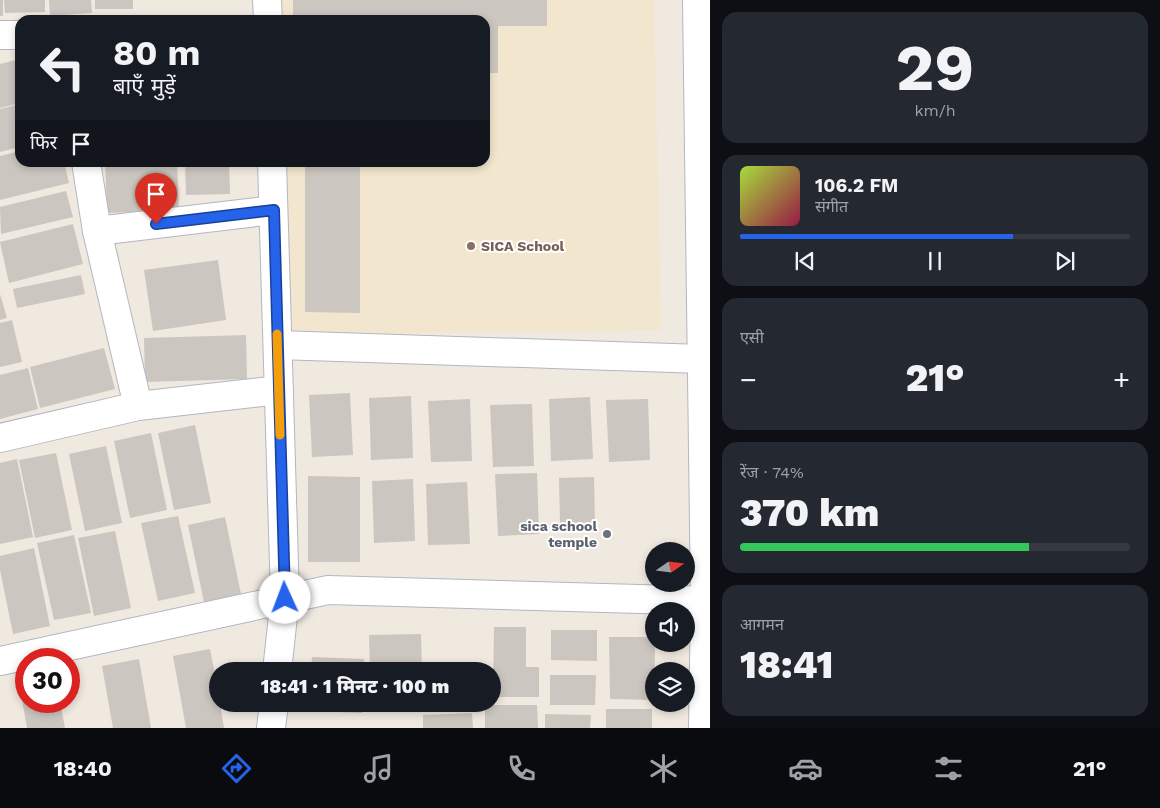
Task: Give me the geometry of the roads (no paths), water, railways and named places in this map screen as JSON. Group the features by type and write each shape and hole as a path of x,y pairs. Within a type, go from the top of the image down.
{"street":[{"path":"267,0 268,15"},
{"path":"697,0 707,601 703,728"},
{"path":"0,35 15,35"},
{"path":"87,167 97,231 138,406"},
{"path":"272,167 285,598 278,662"},
{"path":"97,231 274,210"},
{"path":"278,345 702,359"},
{"path":"0,438 138,406 279,390"},
{"path":"0,661 328,590 707,601"},
{"path":"271,728 273,712"}],"place":[{"name":"SICA School","path":"471,246"},
{"name":"sica school temple","path":"607,534"}]}
